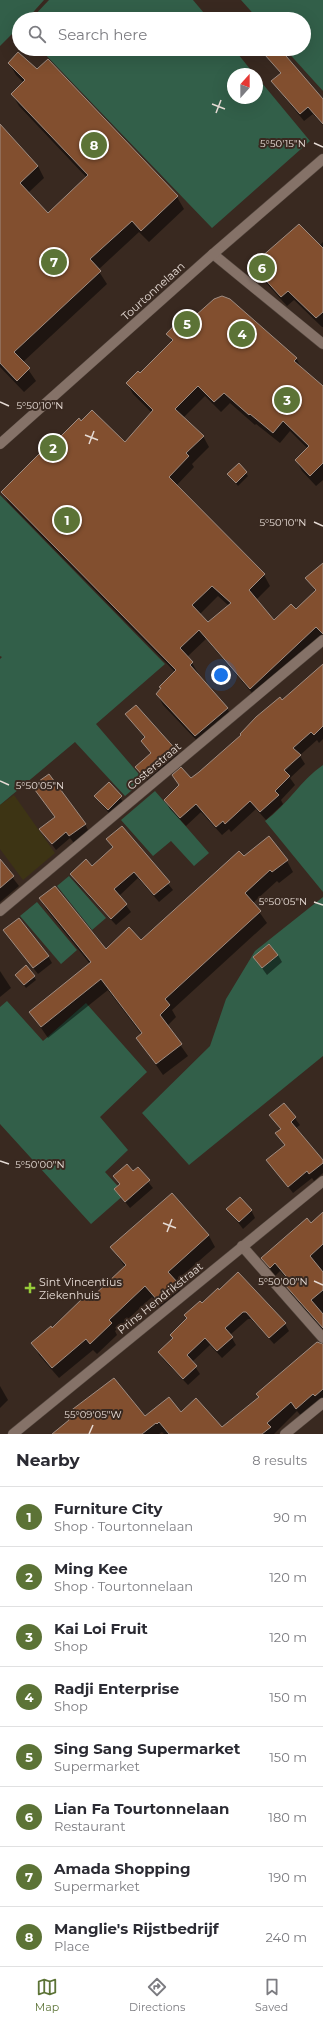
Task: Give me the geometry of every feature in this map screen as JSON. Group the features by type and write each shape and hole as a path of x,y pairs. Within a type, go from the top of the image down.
{"street":[{"name":"Tourtonnelaan","path":"0,444 323,158"},
{"path":"213,254 323,344"},
{"name":"Costerstraat","path":"0,911 323,640"},
{"name":"Prins Hendrikstraat","path":"13,1434 323,1181"},
{"path":"242,1246 323,1338"},
{"path":"285,1434 323,1403"}],"green space":[{"path":"0,0 44,0 33,12 12,12 12,34 0,46"},
{"path":"49,0 193,0 203,12 38,12"},
{"path":"241,0 323,0 323,91 291,56 311,56 311,12 252,12"},
{"path":"47,56 240,56 249,68 227,68 227,104 263,104 263,84 310,141 212,228"},
{"path":"0,495 165,664 96,724 144,780 125,796 75,742 0,805 0,659 2,657 0,656"},
{"path":"323,765 323,892 265,821 280,808 315,771"},
{"path":"155,791 209,853 194,866 171,841 153,856 121,820"},
{"path":"69,876 106,918 92,930 57,886"},
{"path":"323,897 323,1056 189,1165 142,1113 210,1046 226,999 255,951"},
{"path":"37,902 77,950 61,964 20,916"},
{"path":"7,1001 43,1041 86,1003 147,1072 100,1117 128,1150 105,1172 125,1194 91,1224 0,1124 0,1007"}],"sand":[{"path":"14,795 55,853 23,880 0,849 0,805"}],"building":[{"path":"14,56 22,56 37,69 48,59 178,196 141,231 132,221 90,259 101,271 14,352 30,368 17,381 0,363 0,124 38,166 20,183 48,213 88,175 11,94 25,80 8,63"},
{"path":"266,56 286,56 323,99 323,124 308,107 300,114 271,81 281,73"},
{"path":"299,224 323,248 323,312 316,318 288,291 281,297 252,265"},
{"path":"222,296 230,299 297,358 294,361 323,386 323,463 310,476 295,460 309,446 283,421 273,433 250,414 249,415 224,393 214,402 198,386 175,409 204,436 186,453 189,456 169,477 265,574 249,590 274,620 291,604 296,609 316,590 305,578 323,563 323,634 316,627 250,689 199,630 180,648 193,662 190,665 228,708 195,736 156,694 161,688 159,687 176,670 1,492 59,434 61,436 79,418 81,421 92,410 125,442 153,410 126,383 138,371 140,373 173,340 166,334 189,310 195,316 214,299","holes":["212,586 231,603 208,622 192,605"]},
{"path":"239,463 247,472 236,483 227,474"},
{"path":"323,664 323,726 314,735 311,732 293,748 301,755 284,770 290,776 275,791 279,795 260,812 250,801 225,824 223,821 216,827 196,804 180,818 164,800 179,785 172,775 181,767 191,778 241,735 240,734 256,717 280,697 282,700"},
{"path":"136,705 178,752 146,779 135,767 151,753 141,741 145,737 125,714"},
{"path":"49,774 86,824 69,836 66,832 52,844 39,829 55,817 32,786"},
{"path":"109,782 122,796 108,810 94,796"},
{"path":"122,826 170,882 154,895 134,872 114,889 127,904 111,919 70,874 86,859 92,866 113,847 106,839"},
{"path":"269,836 288,860 272,872 270,870 245,893 261,911 165,999 170,1005 160,1015 182,1044 156,1064 136,1038 142,1033 101,979 41,1027 29,1012 91,962 39,898 55,886 106,949 129,927 141,940 239,851 244,856"},
{"path":"0,859 14,876 0,888"},
{"path":"19,918 49,956 33,968 3,930"},
{"path":"269,944 278,955 262,968 253,957"},
{"path":"26,965 35,976 24,985 15,975"},
{"path":"284,1103 296,1117 291,1122 323,1160 323,1163 309,1174 307,1171 288,1187 266,1160 285,1145 275,1133 281,1129 269,1115"},
{"path":"127,1164 133,1171 138,1167 150,1180 125,1202 114,1189 120,1184 113,1176"},
{"path":"172,1193 209,1235 168,1272 178,1283 158,1301 145,1286 109,1320 112,1323 90,1344 86,1339 52,1368 31,1343 51,1326 52,1328 85,1296 89,1300 126,1265 110,1247"},
{"path":"240,1197 252,1210 239,1222 226,1209"},
{"path":"323,1212 323,1244 310,1256 323,1272 323,1290 311,1300 323,1314 323,1328 285,1285 290,1281 275,1263 270,1268 261,1258 307,1218 311,1223"},
{"path":"238,1272 286,1323 269,1338 246,1312 243,1312 225,1328 233,1337 217,1351 205,1338 187,1355 197,1366 183,1379 158,1352 173,1338 170,1335 187,1318 184,1315 200,1301 202,1303 218,1288 219,1290"},
{"path":"317,1342 323,1344 323,1389 315,1396 313,1394 296,1409 291,1402 267,1423 271,1427 262,1434 169,1434 159,1422 142,1434 52,1434 69,1420 65,1415 114,1378 145,1416 169,1397 181,1412 196,1398 222,1427 259,1397 256,1394"}],"place":[{"name":"Manglie's Rijstbedrijf","path":"94,145"},
{"name":"Amada Shopping","path":"54,262"},
{"name":"Lian Fa Tourtonnelaan","path":"262,268"},
{"name":"Sing Sang Supermarket","path":"187,324"},
{"name":"Radji Enterprise","path":"242,334"},
{"name":"Kai Loi Fruit","path":"287,400"},
{"name":"Ming Kee","path":"53,448"},
{"name":"Furniture City","path":"67,520"},
{"name":"Sint Vincentius Ziekenhuis","path":"30,1288"}]}
